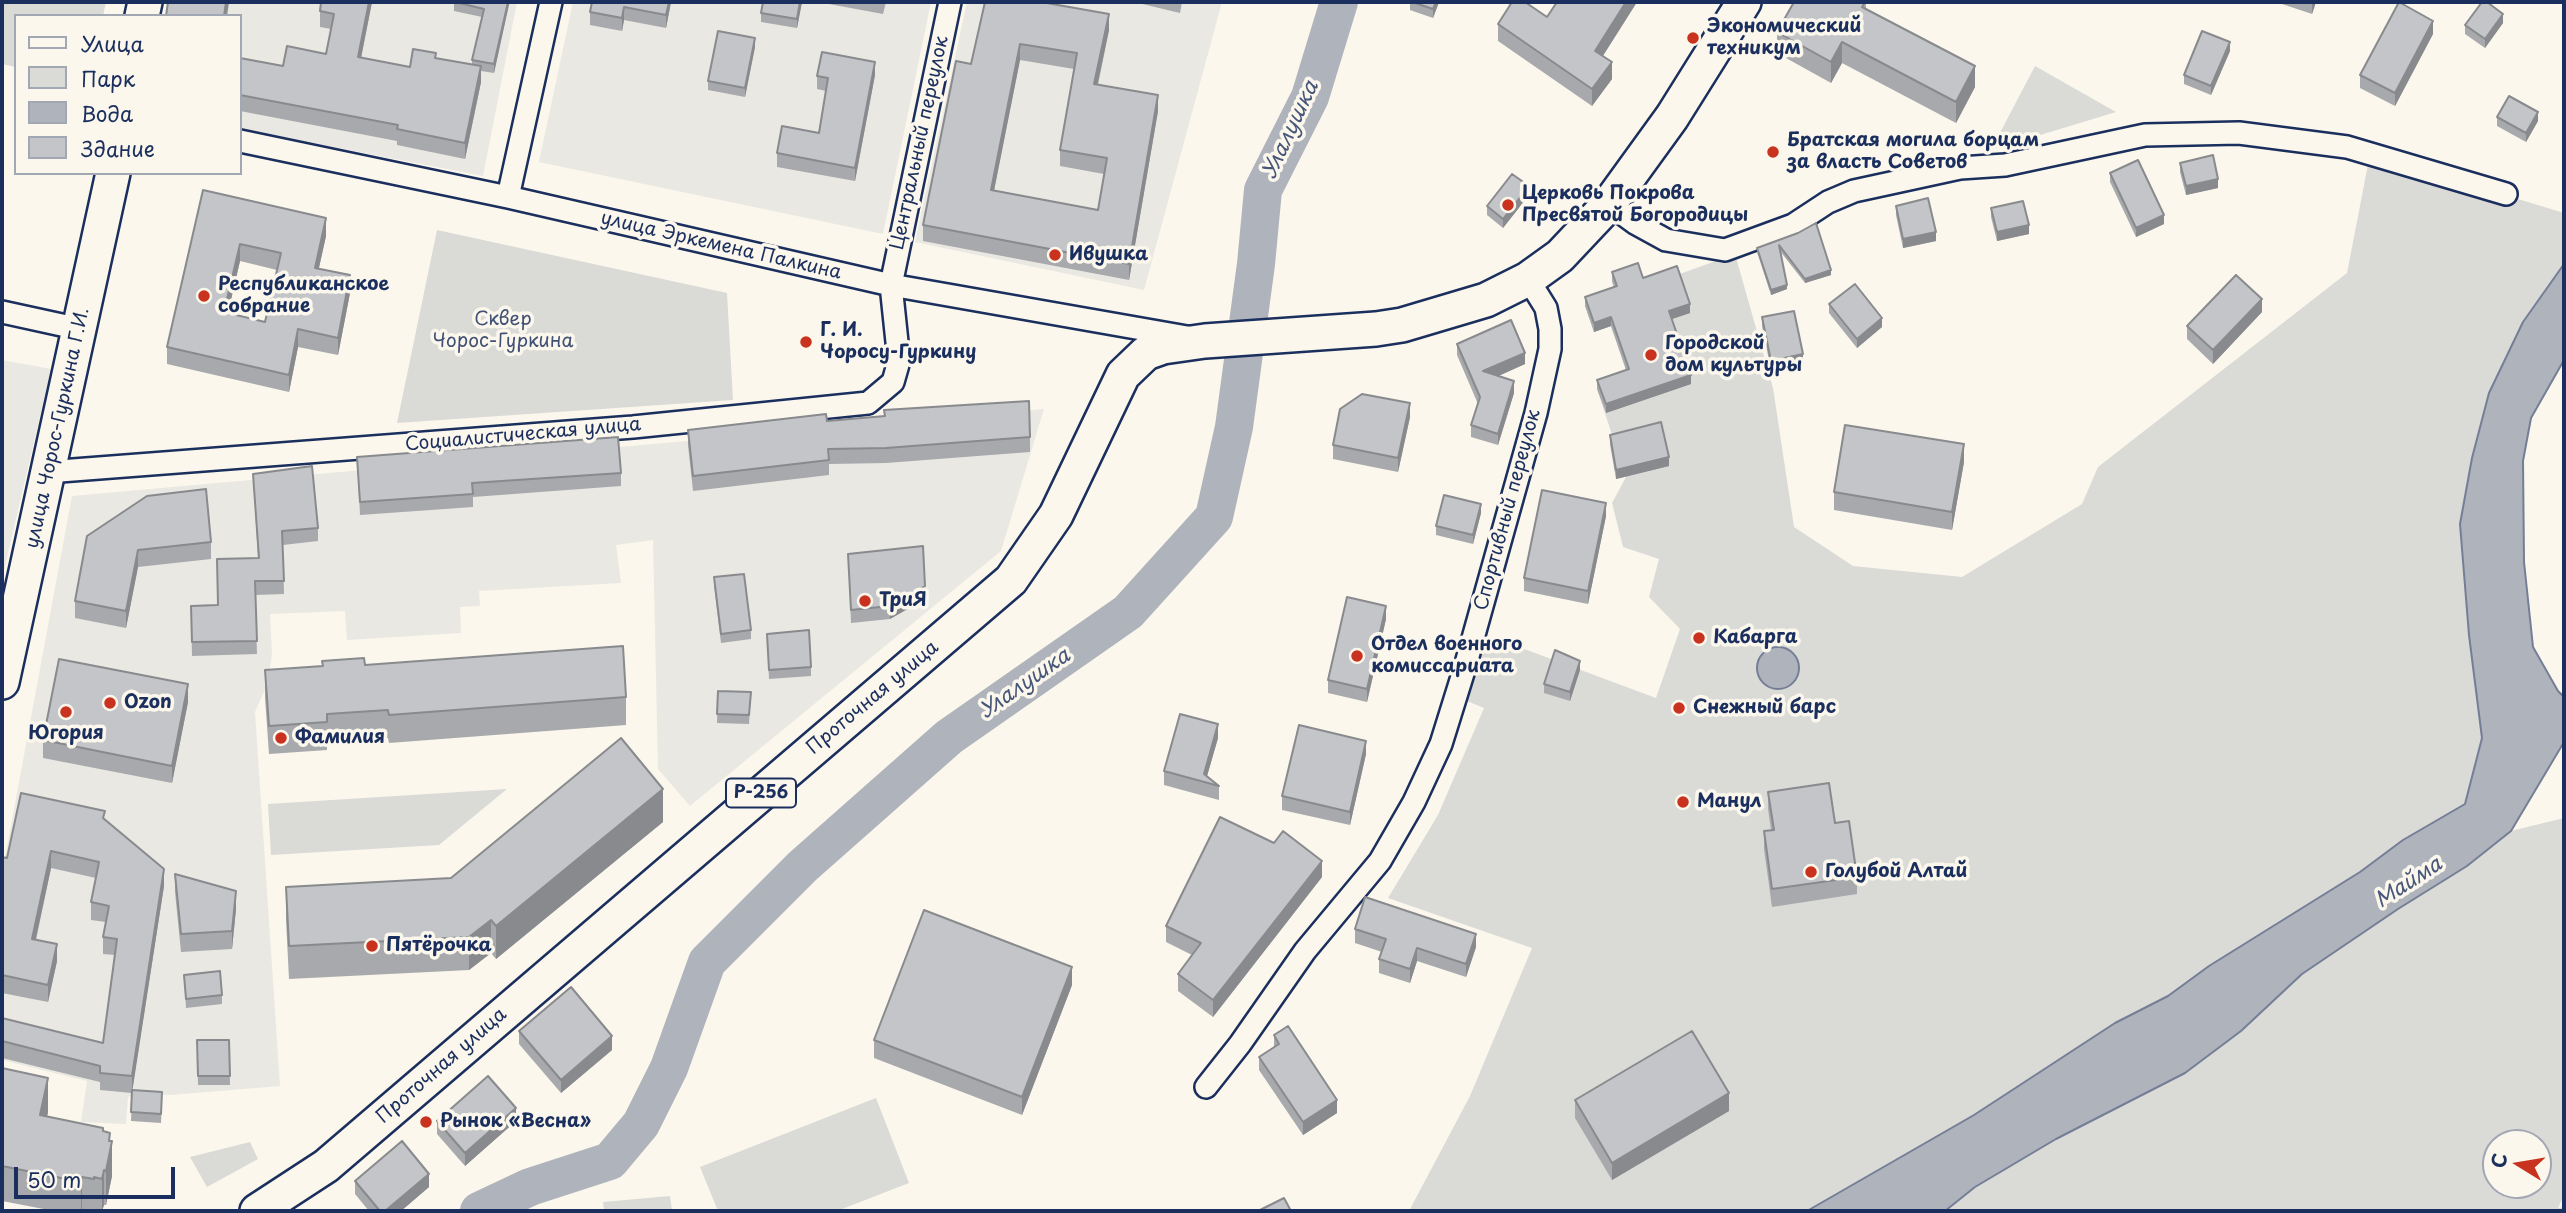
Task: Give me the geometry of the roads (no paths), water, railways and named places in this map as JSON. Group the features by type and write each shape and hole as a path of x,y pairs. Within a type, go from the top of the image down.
{"main road":[{"name":"Р-256","path":"1205,341 1402,325 1486,300 1528,279 1560,256 1609,204 1672,117 1744,2"},
{"name":"улица Чорос-Гуркина Г.И.","path":"2,682 113,175"},
{"name":"Проточная улица","path":"257,1211 326,1166 1011,580 1056,515 1123,375 1146,353 1163,347 1205,341"}],"street":[{"path":"508,197 551,2"},
{"name":"Центральный переулок","path":"891,285 950,2"},
{"path":"1609,204 1635,223 1666,240 1725,250 1793,225 1828,202 1854,191 1960,168 2006,165 2145,135 2239,133 2347,146 2506,194"},
{"name":"улица Эркемена Палкина","path":"242,141 508,197 891,285 1152,329 1205,341"},
{"name":"Спортивный переулок","path":"1206,1087 1240,1044 1305,951 1380,861 1414,802 1441,744 1536,413 1550,349 1546,308 1528,279"},
{"name":"Социалистическая улица","path":"47,471 633,427 868,403 893,382 899,361 891,285"},
{"path":"2,312 80,329"}],"water":[{"name":"Майма","path":"2564,264 2564,360 2531,418 2523,461 2524,562 2533,647 2564,697 2564,742 2511,831 2467,866 2302,974 2241,1031 2185,1073 2056,1139 1975,1187 1945,1211 1807,1211 1974,1115 2115,1023 2168,996 2209,966 2360,872 2403,840 2465,804 2482,738 2469,635 2460,524 2472,458 2489,393 2523,322"},
{"path":"1778,647 1793,653 1799,668 1793,683 1778,689 1763,683 1757,668 1763,653"}],"waterway":[{"name":"Улалушка","path":"479,1211 530,1187 610,1161 641,1124 669,1068 707,962 803,866 949,737 1128,612 1214,517 1234,427 1263,190 1310,97 1339,2"}],"place":[{"name":"Экономический техникум","path":"1693,38"},
{"name":"Братская могила борцам за власть Советов","path":"1773,152"},
{"name":"Церковь Покрова Пресвятой Богородицы","path":"1508,205"},
{"name":"Ивушка","path":"1055,255"},
{"name":"Республиканское собрание","path":"204,296"},
{"name":"Г. И. Чоросу-Гуркину","path":"806,342"},
{"name":"Городской дом культуры","path":"1651,355"},
{"name":"ТриЯ","path":"865,601"},
{"name":"Кабарга","path":"1699,638"},
{"name":"Отдел военного комиссариата","path":"1357,656"},
{"name":"Ozon","path":"110,703"},
{"name":"Снежный барс","path":"1679,708"},
{"name":"Югория","path":"66,712"},
{"name":"Фамилия","path":"281,738"},
{"name":"Манул","path":"1683,802"},
{"name":"Голубой Алтай","path":"1811,872"},
{"name":"Пятёрочка","path":"372,946"},
{"name":"Рынок «Весна»","path":"426,1122"}],"park label":[{"name":"Сквер Чорос-Гуркина","path":"503,331"}]}
